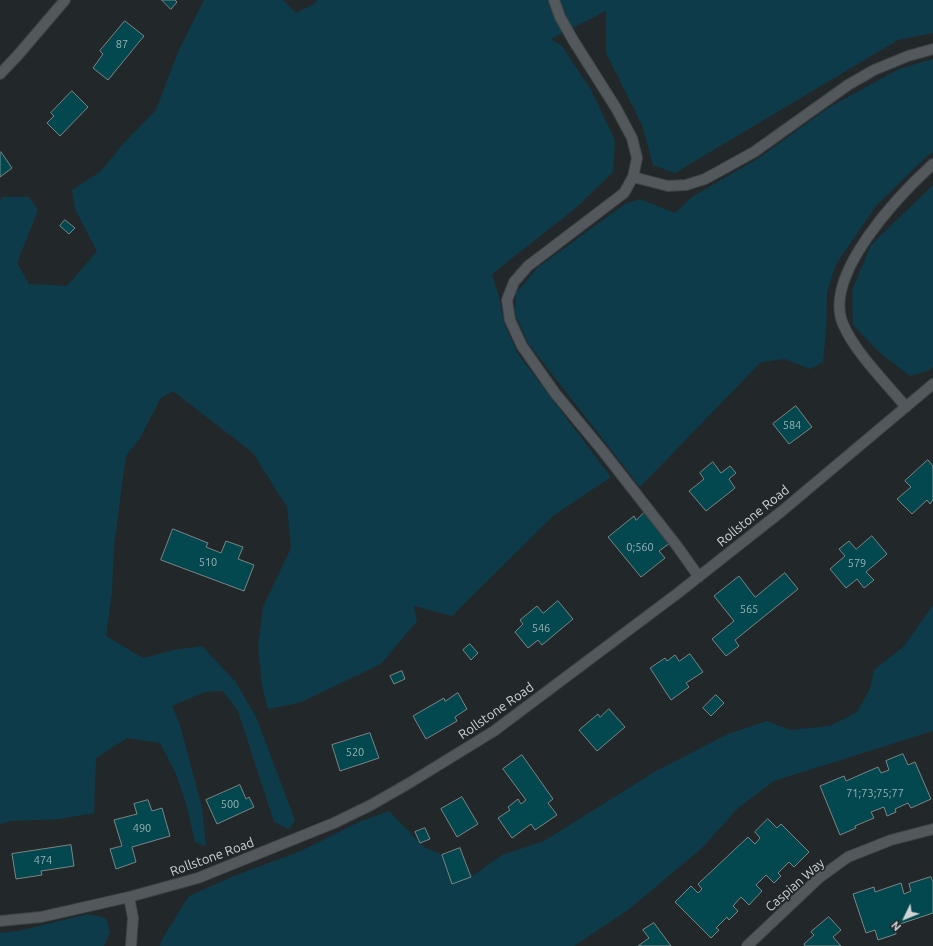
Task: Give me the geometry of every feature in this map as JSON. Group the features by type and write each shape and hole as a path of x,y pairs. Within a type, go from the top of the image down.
{"street":[{"path":"0,74 65,0"},
{"path":"554,0 560,17 572,40 616,108 632,138 636,158 633,176 624,193 528,266 514,282 507,300 510,320 522,346 555,393 602,450 677,546 699,577"},
{"path":"633,176 668,186 686,185 705,179 754,152 848,85 874,70 908,56 933,49"},
{"path":"906,407 864,356 842,323 840,309 841,291 849,269 858,252 878,224 910,186 933,164"},
{"name":"Rollstone Road","path":"0,921 41,917 129,897 198,878 334,823 378,801 450,759 494,731 699,577 933,384"},
{"name":"Caspian Way","path":"747,946 819,878 848,857 891,840 933,829"},
{"path":"129,897 133,918 131,946"}],"shaded area":[{"path":"204,0 283,0 296,13 316,3 317,0 933,0 933,33 898,40 675,173 653,165 642,125 606,53 606,11 551,39 562,46 591,90 615,140 613,172 577,207 492,274 499,297 504,323 518,354 611,477 553,516 452,616 414,606 417,621 381,664 299,703 268,709 262,685 258,647 263,607 291,548 287,507 253,453 173,391 161,398 140,438 126,456 114,546 112,593 106,636 143,658 174,650 202,646 235,681 256,717 295,820 289,829 274,822 238,711 223,691 205,692 172,706 180,725 202,807 206,846 195,842 187,807 176,774 160,743 127,738 96,758 94,813 59,819 10,821 0,824 0,201 3,197 29,197 38,210 17,263 29,284 67,286 97,251 75,209 72,190 100,172 123,144 156,110 178,52"},
{"path":"933,59 933,152 876,206 836,264 827,292 826,331 823,362 810,369 785,359 761,362 640,487 528,343 515,314 516,293 537,268 625,204 640,199 675,213 692,197 759,158 828,108 899,69"},
{"path":"933,185 933,367 927,371 910,376 880,353 853,325 852,290 871,245"},
{"path":"933,605 933,731 774,781 738,808 702,848 628,910 574,946 160,946 161,941 189,896 234,876 301,851 359,822 389,811 424,847 442,855 452,884 471,877 502,855 544,841 656,771 728,734 767,721 790,730 830,726 857,712 870,689 874,670 904,646"},
{"path":"88,914 106,918 110,932 104,946 0,946 0,933 18,931"}],"building":[{"path":"162,0 175,0 177,2 171,9"},
{"path":"125,21 144,36 108,80 93,68 103,54 100,51"},
{"path":"72,91 88,107 60,136 47,123 54,116 51,113"},
{"path":"1,152 12,168 0,177 0,153"},
{"path":"65,220 75,228 69,234 60,226"},
{"path":"796,406 812,427 789,444 773,424"},
{"path":"928,460 933,466 933,500 930,504 927,500 912,514 897,499 911,487 905,481"},
{"path":"713,462 721,473 730,466 736,473 729,479 735,488 706,511 689,491 704,479 700,473"},
{"path":"645,512 670,543 659,551 665,558 641,577 608,537 634,516 636,520"},
{"path":"173,529 208,543 206,547 221,553 226,541 243,547 238,559 254,565 244,591 161,560"},
{"path":"872,536 887,554 866,572 874,580 864,588 857,579 846,588 830,569 845,556 839,549 849,541 856,549"},
{"path":"785,573 798,589 735,640 739,646 726,656 712,639 734,621 714,596 739,576 755,597"},
{"path":"558,601 573,619 542,645 538,640 528,648 515,632 523,624 520,620 537,606 543,613"},
{"path":"470,644 478,653 471,660 463,650"},
{"path":"690,654 703,672 686,683 689,687 671,700 650,668 665,658 667,661 675,655 679,661"},
{"path":"402,671 405,679 394,684 390,676"},
{"path":"458,693 467,709 455,717 457,721 426,739 413,716 444,698 445,701"},
{"path":"716,695 724,703 711,716 703,708"},
{"path":"609,709 625,727 597,751 579,730 598,714 600,717"},
{"path":"370,733 379,758 340,771 332,745"},
{"path":"903,754 908,765 915,762 931,799 911,808 908,803 895,809 896,812 887,816 884,807 871,812 874,818 855,826 856,828 840,835 820,786 844,776 846,781 878,767 881,773 889,770 886,761"},
{"path":"522,755 553,799 548,803 557,815 535,830 531,824 512,838 498,818 510,810 508,807 518,799 521,804 526,800 503,769"},
{"path":"240,785 246,799 249,797 254,807 217,824 206,800"},
{"path":"462,797 478,824 457,837 441,809"},
{"path":"148,800 152,811 162,808 170,836 132,847 136,862 116,869 110,849 122,846 114,820 137,814 134,804"},
{"path":"768,819 777,828 781,824 809,852 794,867 789,862 778,873 781,876 774,883 766,875 756,885 762,891 749,905 741,897 733,906 738,911 729,920 727,917 716,928 719,930 711,938 675,902 691,886 698,893 702,889 698,884 748,837 755,844 760,838 755,832"},
{"path":"425,828 430,839 420,843 415,832"},
{"path":"71,845 74,866 41,871 42,875 16,879 12,854"},
{"path":"460,848 471,877 452,884 442,855"},
{"path":"931,877 933,882 933,913 894,926 896,934 878,940 875,930 866,933 853,894 874,887 875,892 901,883 904,894 911,891 909,884"},
{"path":"829,917 841,930 833,937 841,946 805,946 804,944 814,935 811,932"},
{"path":"654,923 671,946 638,946 649,938 643,930"}]}
